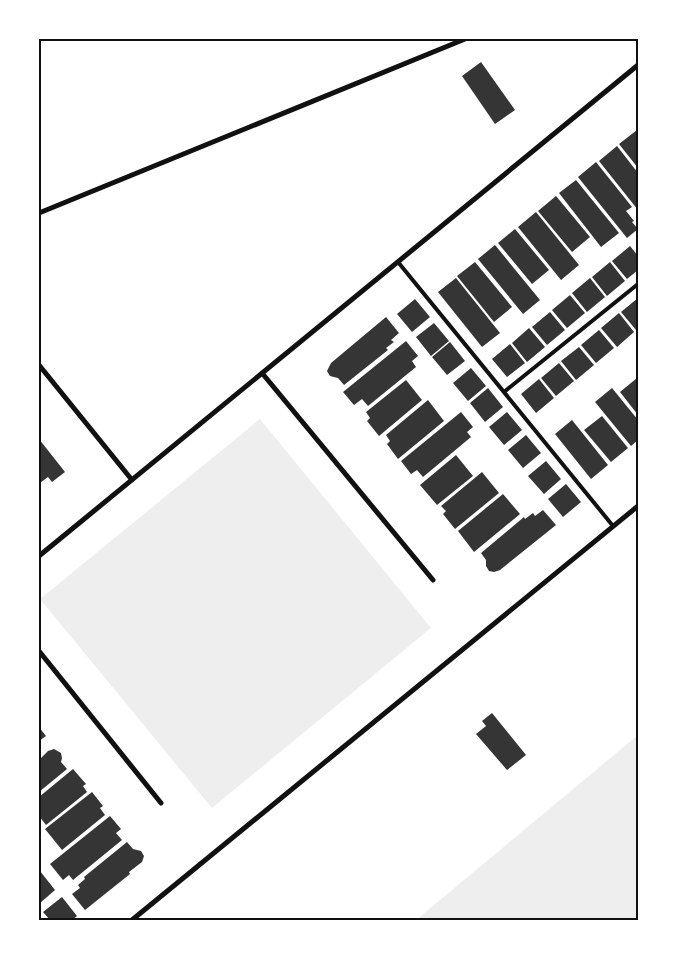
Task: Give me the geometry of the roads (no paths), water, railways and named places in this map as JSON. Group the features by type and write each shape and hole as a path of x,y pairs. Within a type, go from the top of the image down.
{"street":[{"path":"39,212 465,39"},
{"path":"39,556 638,65"},
{"path":"39,364 132,480"},
{"path":"262,373 433,580"},
{"path":"132,920 638,506"},
{"path":"39,650 161,803"}],"lane":[{"path":"398,262 613,526"},
{"path":"504,392 638,284"}]}
